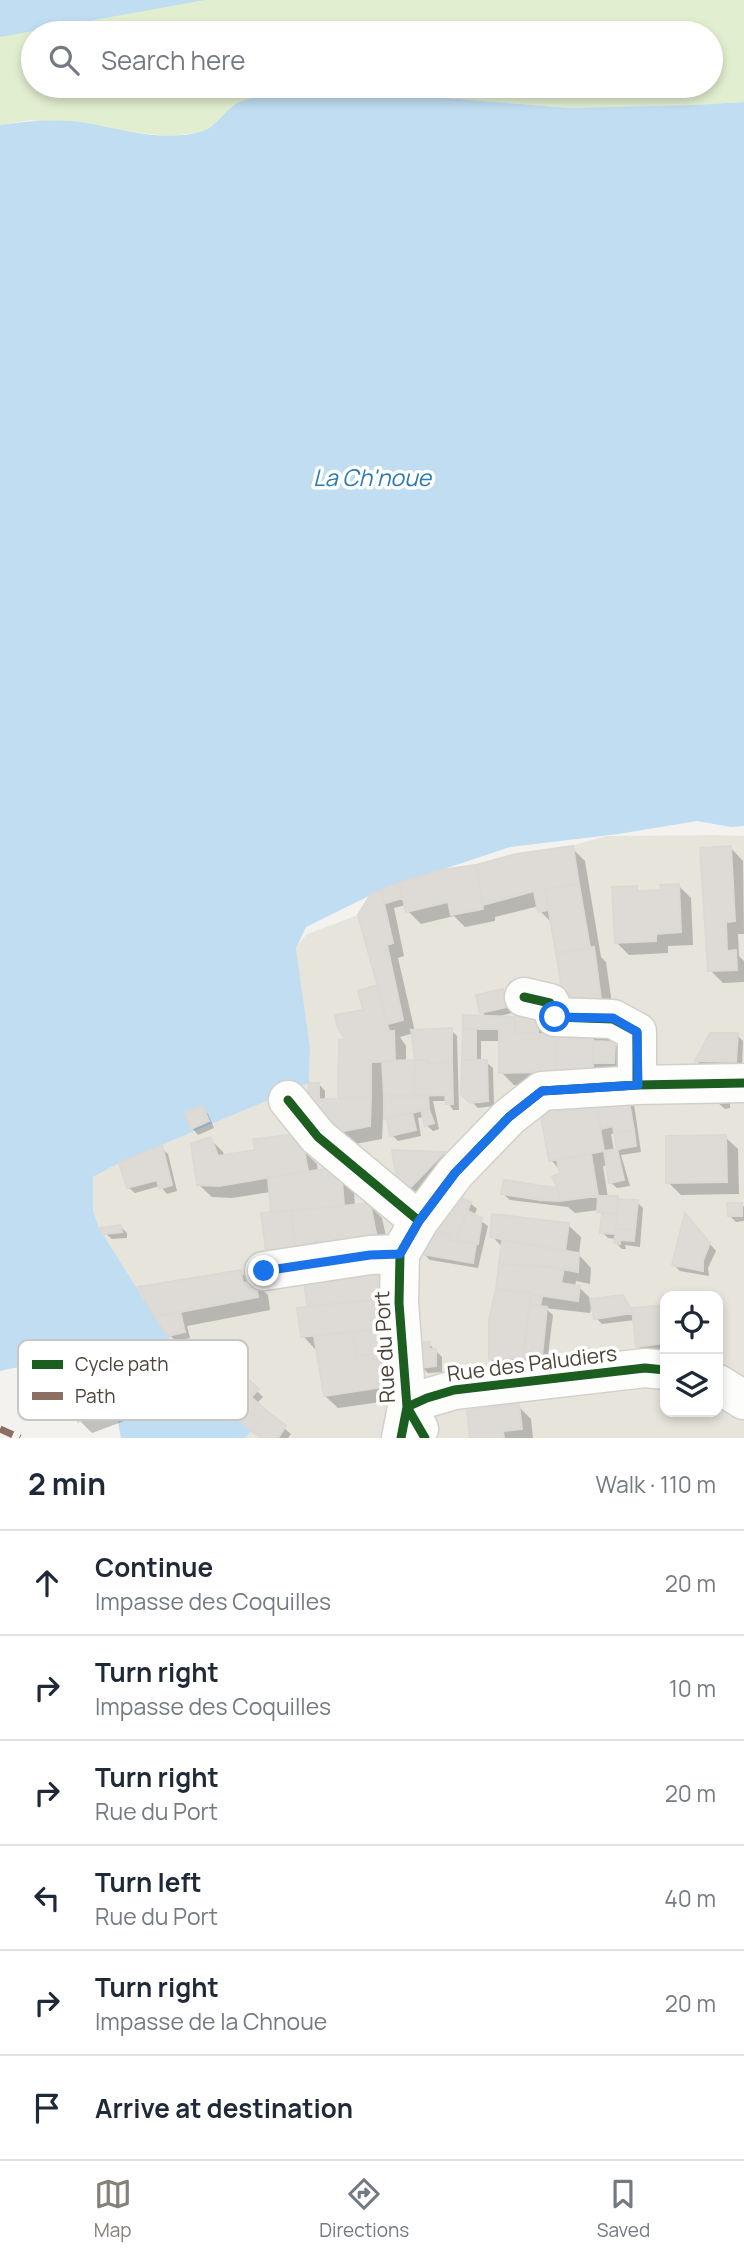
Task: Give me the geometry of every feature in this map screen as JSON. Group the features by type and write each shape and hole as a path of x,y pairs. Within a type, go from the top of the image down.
{"street":[{"path":"524,997 550,1003 555,1017 613,1018 637,1032 638,1085"},
{"name":"Rue du Port","path":"411,1428 399,1303 400,1254 419,1221 455,1173 509,1117 542,1091 638,1085 744,1083"},
{"path":"288,1100 318,1137 419,1221"},
{"path":"264,1271 370,1255 400,1254"},
{"name":"Rue des Paludiers","path":"411,1428 427,1398 454,1390 645,1368 660,1370"},
{"path":"723,1387 744,1399"}],"shaded area":[{"path":"607,836 744,836 744,1438 245,1438 251,1430 241,1420 248,1420 248,1340 171,1340 99,1228 93,1210 93,1177 119,1163 309,1083 310,1047 296,947 307,934 471,873"}],"green space":[{"path":"0,0 744,0 744,102 569,108 448,98 723,98 723,21 21,21 21,98 304,98 234,104 219,121 202,132 169,136 30,120 0,125"}],"water":[{"path":"0,0 205,0 89,21 21,21 21,33 0,37"},
{"name":"La Ch'noue","path":"250,98 448,98 569,108 744,102 744,826 731,827 697,821 510,847 381,890 306,927 296,948 310,1047 309,1083 119,1163 93,1177 93,1210 99,1228 171,1340 18,1340 18,1367 0,1371 0,125 65,121 143,134 186,135 214,125 235,104","holes":["202,1106 208,1121 191,1129 185,1113"]},
{"name":"La Ch'noue","path":"117,1420 240,1420 251,1431 245,1438 121,1438"}],"building":[{"path":"573,846 579,884 545,889 549,910 538,912 534,891 483,905 476,865 516,854"},
{"path":"731,846 735,921 726,922 727,951 736,950 737,970 708,971 700,848"},
{"path":"476,865 483,909 451,915 448,902 406,912 399,883 441,870"},
{"path":"399,883 403,898 385,903 381,890"},
{"path":"579,884 590,948 556,953 545,889"},
{"path":"679,884 681,932 656,934 656,941 615,943 612,887 637,886 637,891 661,890 660,885"},
{"path":"381,890 393,943 387,945 403,1020 388,1024 358,915 371,894"},
{"path":"594,947 601,999 568,1005 565,990 562,990 556,953"},
{"path":"377,985 389,1031 394,1031 395,1061 371,1062 371,1097 338,1098 339,1040 345,1039 338,1028 335,1015 363,1010 358,991"},
{"path":"503,989 507,1007 480,1013 476,995"},
{"path":"515,1007 538,1007 538,1033 515,1033"},
{"path":"463,1015 515,1017 515,1033 557,1034 556,1072 499,1073 499,1029 463,1029"},
{"path":"452,1028 452,1062 428,1064 428,1060 415,1060 411,1030"},
{"path":"463,1029 476,1029 476,1060 462,1060"},
{"path":"710,1033 738,1033 736,1062 695,1061"},
{"path":"557,1034 593,1034 593,1072 556,1072"},
{"path":"593,1041 615,1042 614,1063 593,1063"},
{"path":"415,1060 428,1060 428,1064 452,1062 453,1104 446,1104 445,1095 414,1096"},
{"path":"415,1060 414,1096 384,1096 382,1061"},
{"path":"462,1060 487,1060 488,1101 470,1103 461,1094"},
{"path":"309,1083 319,1083 319,1099 308,1100"},
{"path":"428,1095 429,1109 384,1119 384,1096"},
{"path":"628,1096 634,1130 614,1133 613,1126 601,1129 595,1099"},
{"path":"371,1097 370,1126 330,1134 308,1100"},
{"path":"595,1099 604,1151 549,1161 540,1111"},
{"path":"203,1106 209,1121 191,1129 185,1113"},
{"path":"429,1109 434,1123 425,1126 421,1110"},
{"path":"412,1112 416,1130 390,1136 387,1119"},
{"path":"634,1130 636,1146 617,1149 614,1133"},
{"path":"290,1135 304,1149 308,1171 219,1186 197,1185 191,1144 211,1137 218,1156 255,1150 253,1139"},
{"path":"726,1135 727,1182 666,1183 666,1136"},
{"path":"162,1145 172,1185 159,1189 157,1180 127,1188 119,1163"},
{"path":"617,1149 624,1180 609,1183 604,1151"},
{"path":"392,1150 445,1152 406,1192 399,1192"},
{"path":"591,1154 598,1196 560,1201 558,1188 552,1177 560,1173 557,1160"},
{"path":"336,1167 342,1180 344,1206 271,1212 268,1178"},
{"path":"504,1180 543,1186 541,1200 501,1194"},
{"path":"543,1186 558,1188 560,1201 541,1200"},
{"path":"457,1196 471,1202 456,1241 449,1240 450,1235 433,1230"},
{"path":"598,1196 618,1196 617,1214 597,1212"},
{"path":"618,1199 638,1200 635,1230 616,1229"},
{"path":"370,1203 377,1238 295,1245 291,1211"},
{"path":"727,1203 742,1203 742,1216 728,1216"},
{"path":"291,1211 296,1254 267,1259 261,1213"},
{"path":"468,1211 482,1218 478,1244 456,1241"},
{"path":"602,1213 617,1214 615,1234 600,1233"},
{"path":"685,1213 710,1243 703,1261 703,1271 672,1265"},
{"path":"492,1214 569,1223 565,1251 490,1237"},
{"path":"121,1225 122,1232 104,1234 99,1228"},
{"path":"616,1229 635,1230 634,1241 620,1240 620,1244 614,1243"},
{"path":"433,1230 450,1235 449,1240 476,1244 473,1263 422,1254"},
{"path":"502,1240 579,1253 578,1272 544,1266 499,1264"},
{"path":"499,1264 564,1269 561,1283 580,1286 578,1301 496,1289"},
{"path":"241,1270 243,1283 256,1280 258,1297 155,1317 138,1287"},
{"path":"384,1270 385,1299 307,1306 303,1272"},
{"path":"496,1289 531,1293 523,1358 489,1359 489,1319"},
{"path":"531,1295 542,1297 540,1306 530,1305"},
{"path":"623,1295 633,1313 594,1319 590,1299"},
{"path":"385,1299 387,1328 301,1337 297,1308"},
{"path":"530,1305 547,1307 542,1357 523,1358"},
{"path":"660,1305 660,1344 636,1347 632,1308"},
{"path":"180,1311 185,1332 168,1336 155,1317"},
{"path":"387,1328 388,1352 356,1356 353,1332"},
{"path":"353,1332 356,1356 388,1352 390,1386 324,1396 314,1336"},
{"path":"430,1342 429,1349 436,1349 436,1366 420,1368 418,1343"},
{"path":"248,1379 259,1389 252,1396 248,1392"},
{"path":"251,1397 267,1411 251,1431 239,1420 248,1420 248,1400"},
{"path":"519,1404 522,1429 503,1431 504,1438 470,1438 467,1410"},
{"path":"267,1411 286,1426 278,1438 262,1438 251,1431"}],"marked path":[{"path":"0,1429 20,1438"}],"cycle path":[{"path":"524,997 550,1003 555,1017 613,1019 637,1032 637,1085"},
{"path":"401,1438 407,1407 399,1303 400,1254 419,1221 455,1173 509,1117 542,1091 637,1085 744,1083"},
{"path":"288,1100 318,1137 419,1221"},
{"path":"425,1438 407,1407 454,1390 645,1368 660,1370"}],"route":[{"path":"264,1271 370,1255 400,1254 419,1221 455,1173 509,1117 542,1091 638,1085 637,1032 613,1018 555,1017"}]}
